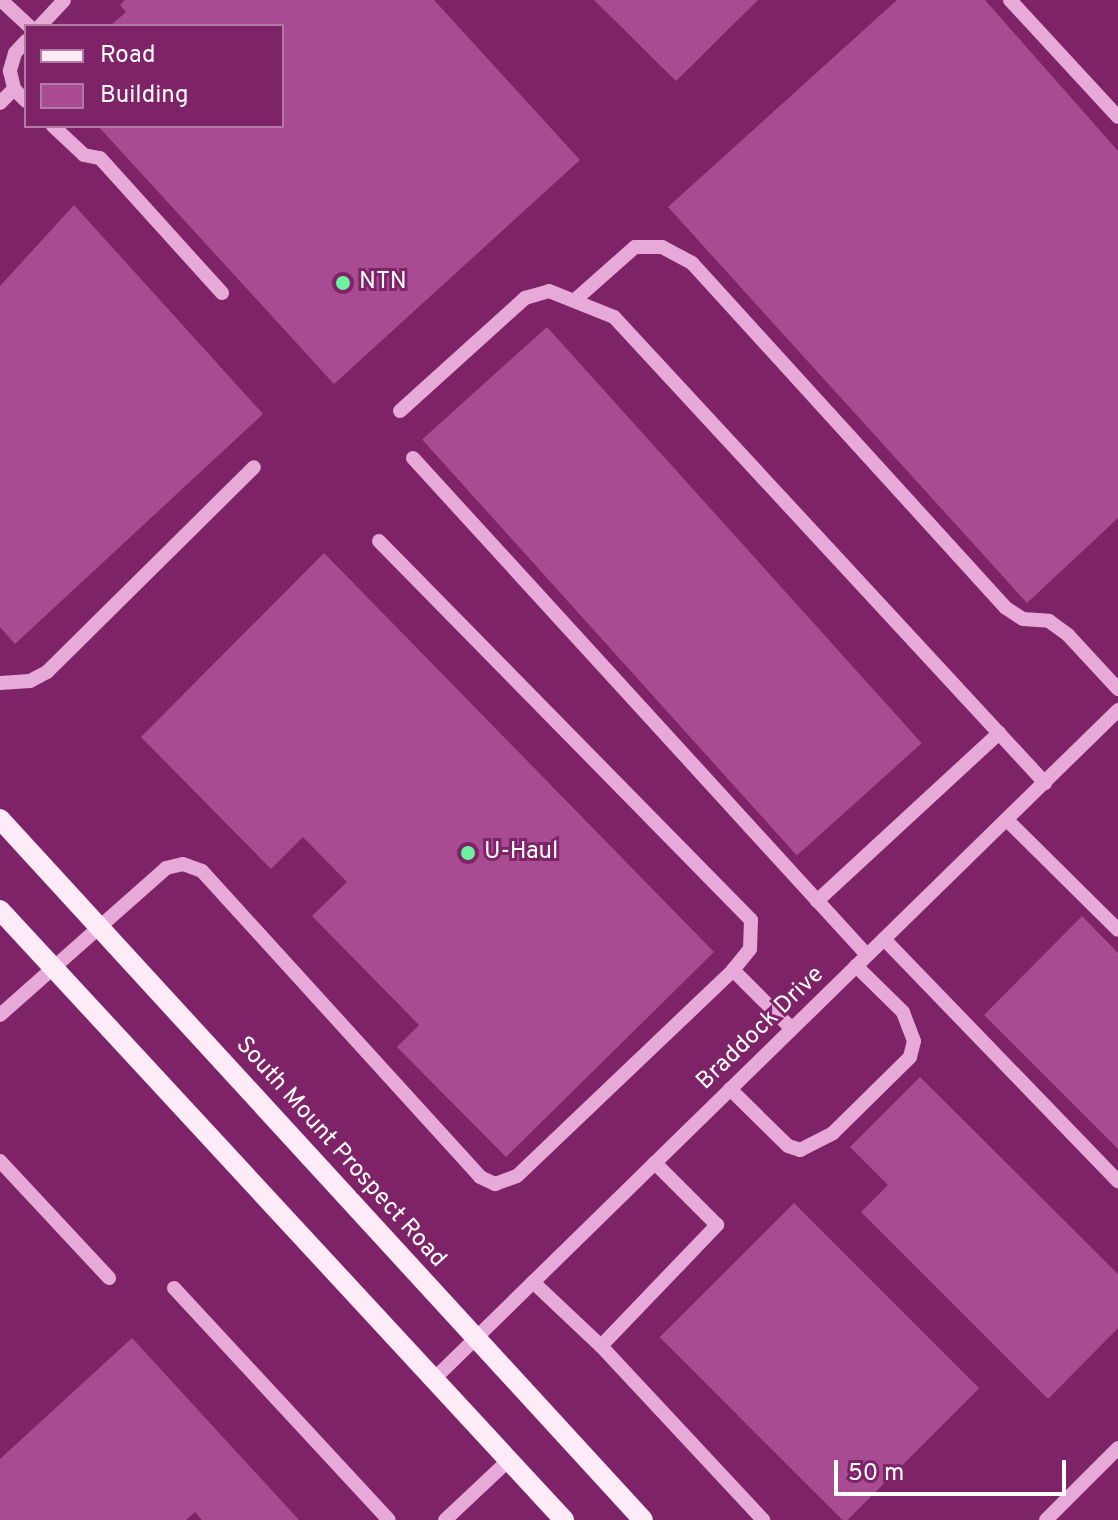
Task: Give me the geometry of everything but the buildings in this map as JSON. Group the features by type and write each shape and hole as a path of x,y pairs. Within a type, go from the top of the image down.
{"main road":[{"name":"South Mount Prospect Road","path":"0,819 474,1340 643,1520"},
{"path":"0,910 564,1520"}],"street":[{"path":"1,0 27,24"},
{"path":"42,24 64,0"},
{"path":"1010,0 1118,117"},
{"path":"24,43 15,53 10,71 14,89 24,99"},
{"path":"0,103 14,89"},
{"path":"55,128 84,155 100,158 222,293"},
{"path":"575,300 635,247 662,247 692,263 1006,608 1023,619 1049,621 1068,635 1118,689"},
{"path":"400,411 525,298 549,291 614,317 1045,783"},
{"path":"413,458 817,901 903,1012 914,1041 910,1057 833,1133 800,1150 788,1146 730,1089"},
{"path":"0,683 30,681 47,672 254,467"},
{"path":"0,1015 97,924 166,868 183,864 202,871 480,1177 495,1184 517,1176 733,970 750,949 751,920 379,541"},
{"name":"Braddock Drive","path":"434,1379 1118,710"},
{"path":"817,901 999,733"},
{"path":"1007,820 1118,930"},
{"path":"884,939 1118,1181"},
{"path":"733,970 792,1029"},
{"path":"0,1161 109,1278"},
{"path":"601,1346 717,1225 655,1163"},
{"path":"533,1282 601,1346 763,1520"},
{"path":"174,1288 389,1520"},
{"path":"1046,1520 1118,1448"},
{"path":"445,1520 509,1460"}],"place":[{"name":"NTN","path":"343,283"},
{"name":"U-Haul","path":"468,853"}]}
